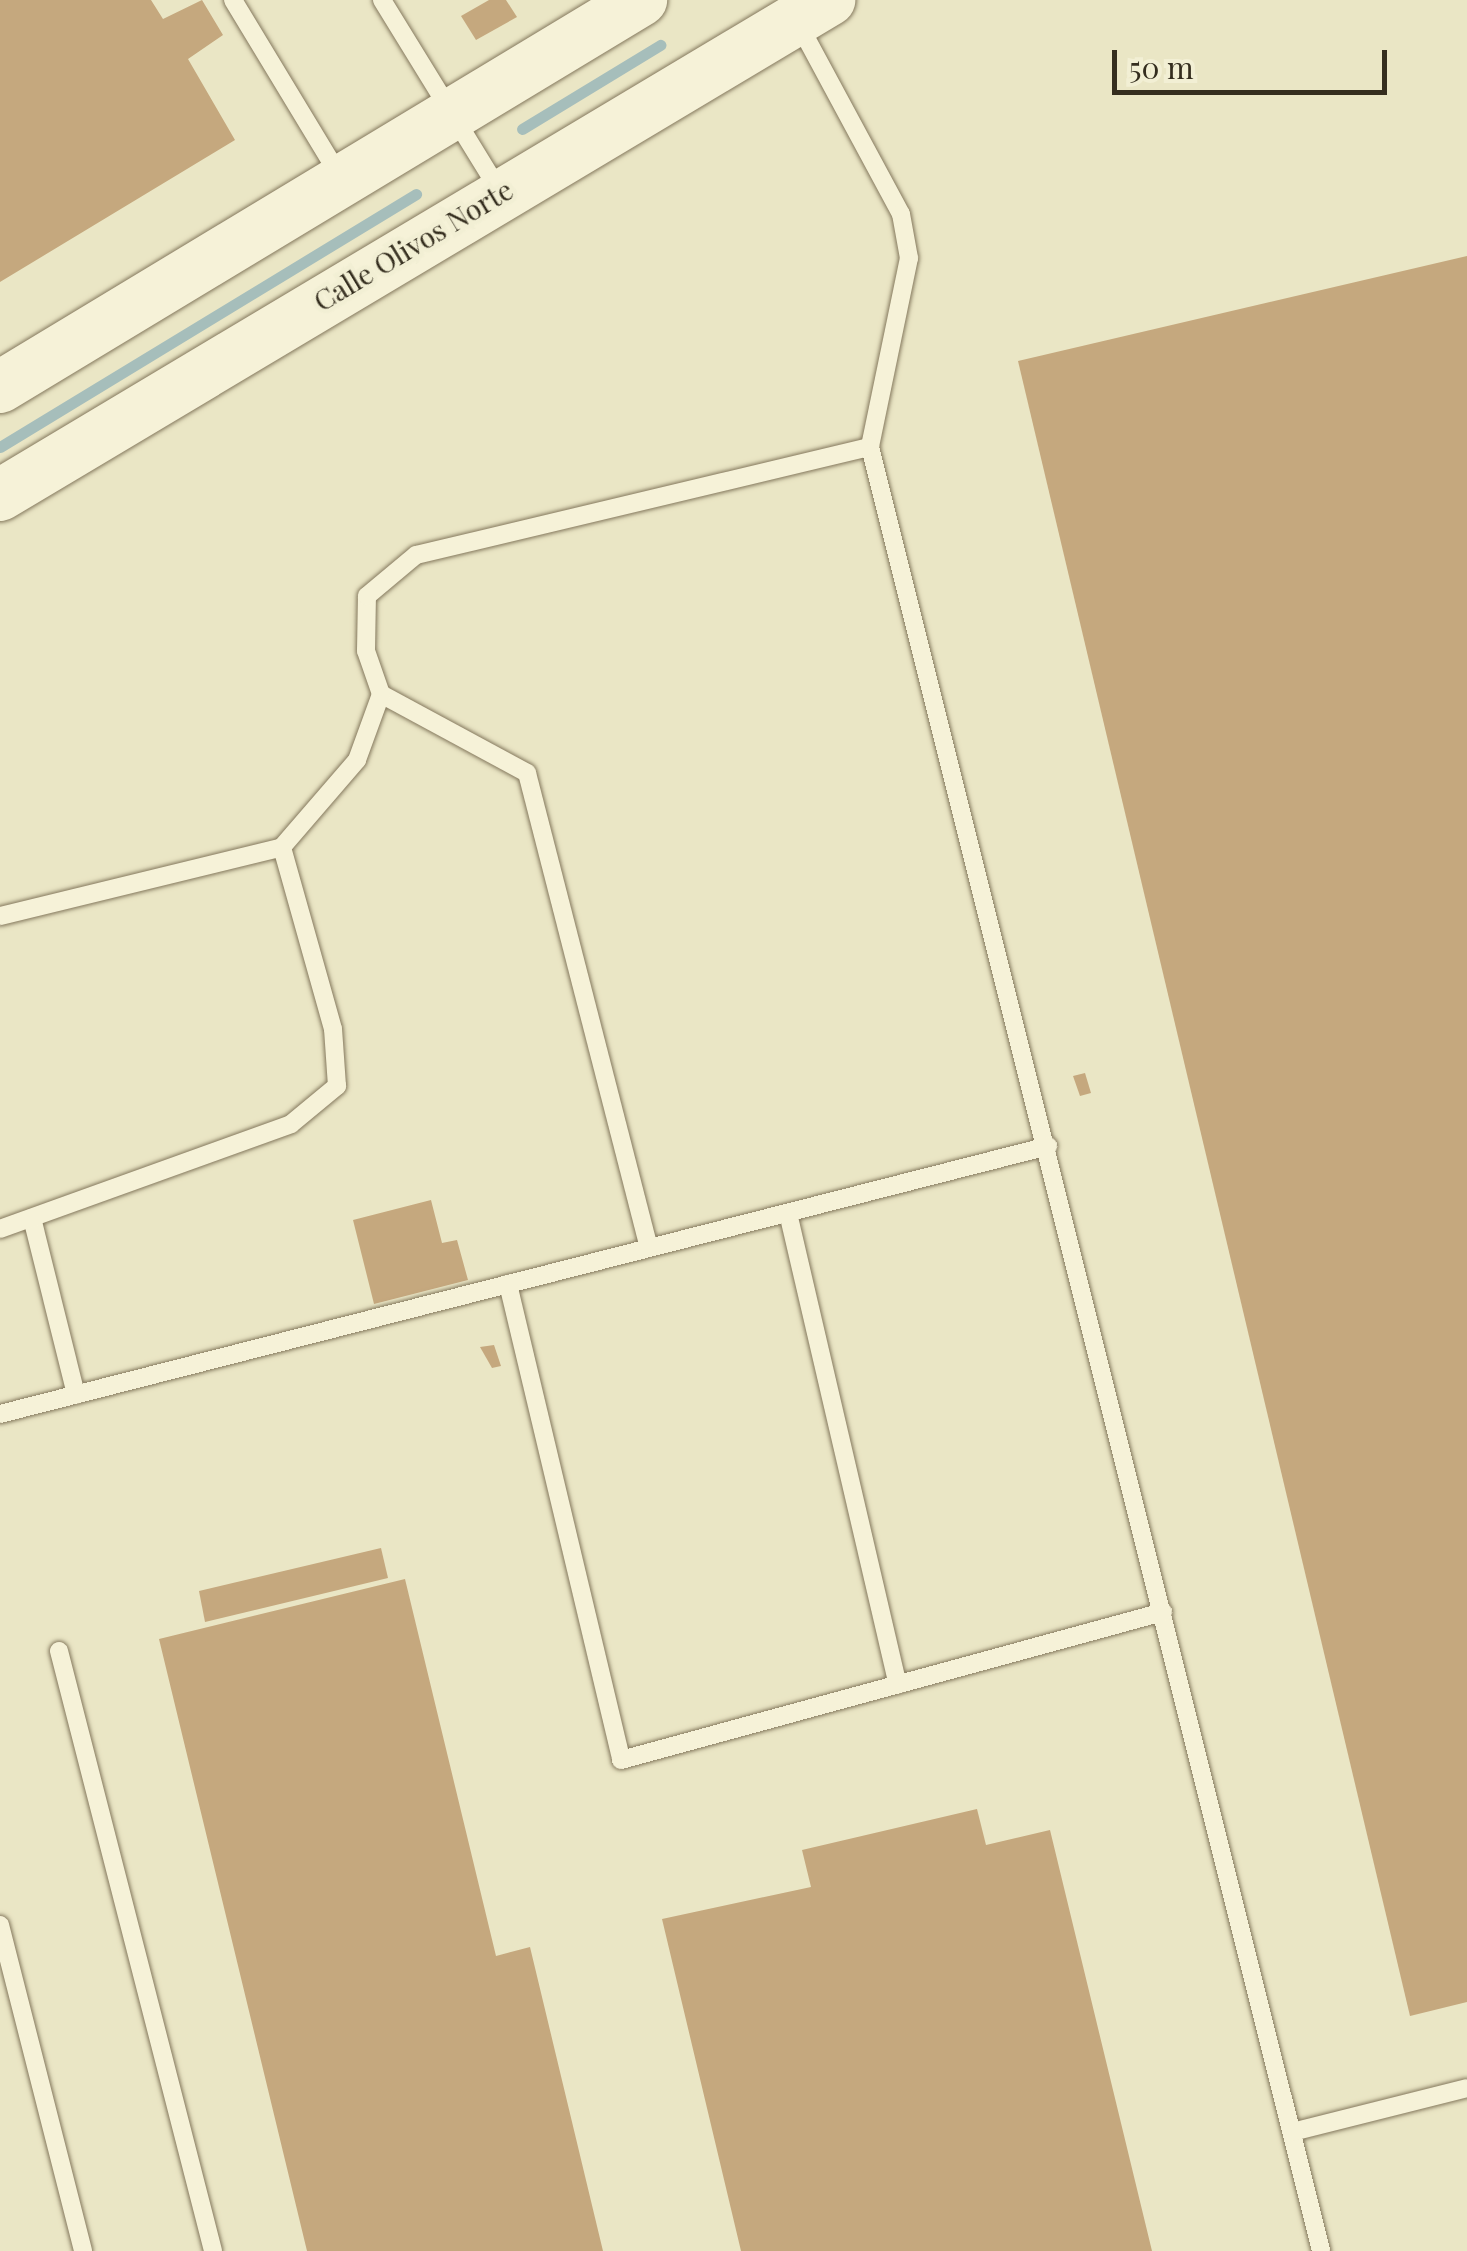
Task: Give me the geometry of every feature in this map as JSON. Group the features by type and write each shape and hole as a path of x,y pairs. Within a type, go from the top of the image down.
{"main road":[{"path":"0,387 640,0"},
{"name":"Calle Olivos Norte","path":"0,495 803,6"}],"lane":[{"path":"233,0 342,181"},
{"path":"382,0 500,193"},
{"path":"803,6 901,214 908,258 870,447 1048,1146 1321,2251"},
{"path":"0,916 282,847 356,760 381,694 366,651 367,596 416,555 870,447"},
{"path":"381,694 527,773 649,1248"},
{"path":"0,1230 290,1124 337,1086 333,1028 282,847"},
{"path":"0,1414 1048,1146"},
{"path":"788,1212 898,1684"},
{"path":"32,1218 76,1394"},
{"path":"508,1284 621,1760 1164,1612"},
{"path":"59,1651 213,2251"},
{"path":"0,1925 83,2251"},
{"path":"1292,2132 1467,2088"}],"building":[{"path":"0,0 151,0 163,19 202,0 223,35 188,59 235,140 0,282"},
{"path":"489,0 506,0 517,17 476,40 461,16"},
{"path":"1467,256 1467,2002 1410,2016 1018,361"},
{"path":"1085,1073 1091,1093 1080,1096 1073,1076"},
{"path":"431,1200 442,1243 457,1240 468,1280 374,1304 353,1220"},
{"path":"494,1345 501,1366 492,1368 480,1347"},
{"path":"381,1548 388,1578 205,1622 199,1591"},
{"path":"405,1579 496,1956 530,1947 603,2251 307,2251 159,1639"},
{"path":"977,1809 986,1845 1050,1830 1152,2251 741,2251 662,1919 811,1887 802,1850"}],"waterway":[{"path":"522,129 660,45"},
{"path":"0,447 416,194"}]}
